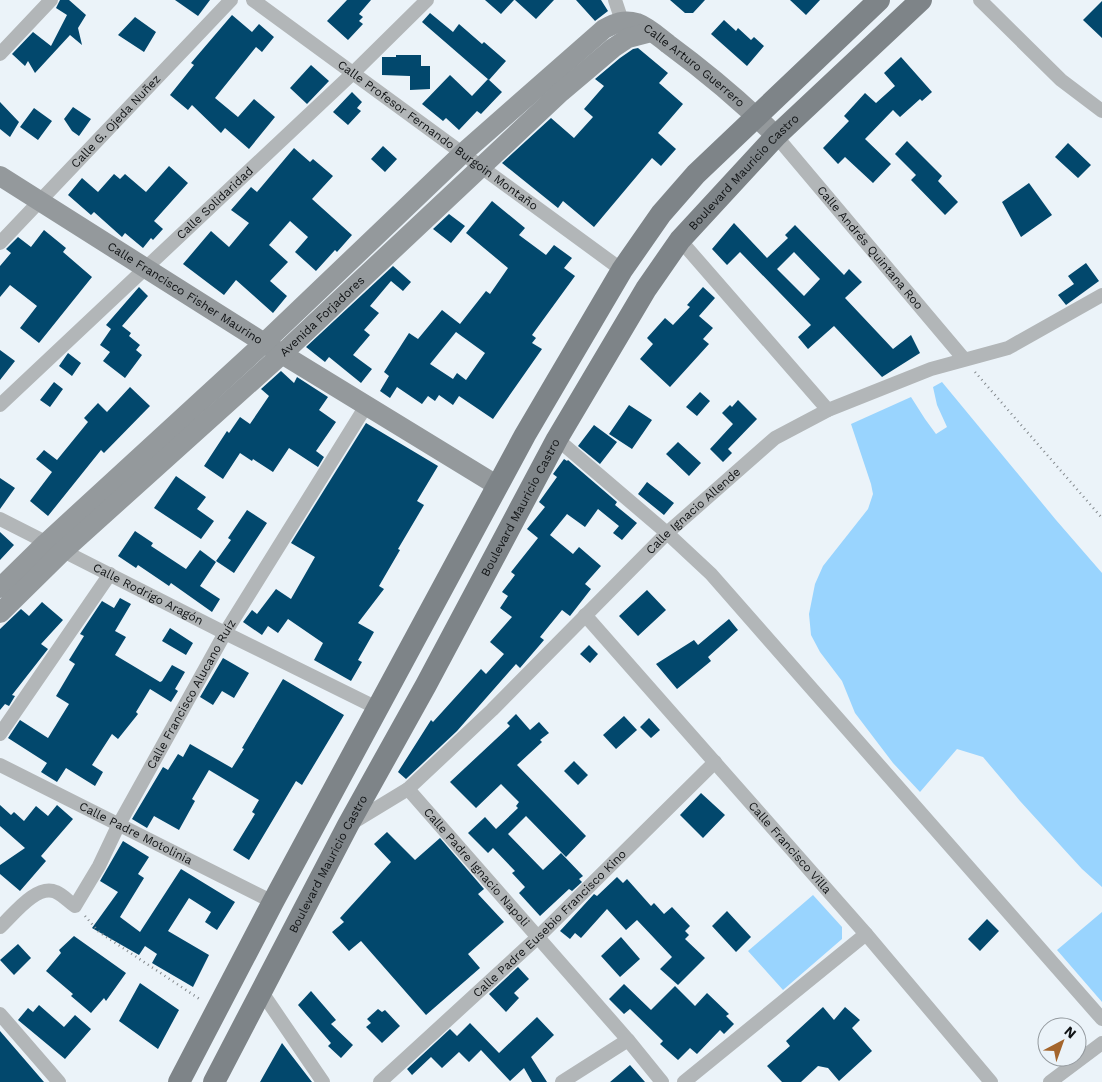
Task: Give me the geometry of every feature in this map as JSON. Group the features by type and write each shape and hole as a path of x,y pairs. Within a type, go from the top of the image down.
{"main road":[{"path":"179,1082 273,902 530,427 622,270 661,214 696,174 879,0"},
{"name":"Boulevard Mauricio Castro","path":"214,1082 348,825 426,685 558,439 646,289 680,240 776,136 921,0"},
{"name":"Calle Arturo Guerrero","path":"625,29 638,23 651,32 704,72 756,116 776,136"},
{"name":"Avenida Forjadores","path":"0,613 55,547 264,344 464,154 604,29 625,29"},
{"name":"Avenida Forjadores","path":"0,588 55,547 282,354 561,92 613,48 625,29"},
{"name":"Calle Francisco Fisher Maurino","path":"0,176 264,344 498,486"}],"street":[{"path":"0,54 51,0"},
{"name":"Calle G. Ojeda Nuñez","path":"0,243 231,0"},
{"name":"Calle Profesor Fernando Burgoin Montaño","path":"253,0 622,270"},
{"name":"Calle Solidaridad","path":"0,404 146,269 353,73 427,0"},
{"path":"614,0 625,29"},
{"path":"980,0 1061,80 1102,111"},
{"name":"Calle Andrés Quintana Roo","path":"776,136 964,360"},
{"path":"680,240 828,410"},
{"name":"Calle Ignacio Allende","path":"348,825 408,788 492,710 667,533 775,438 828,410 932,369 1008,348 1102,295"},
{"name":"Calle Francisco Alucano Ruíz","path":"75,906 99,866 118,826 225,634 366,406"},
{"path":"558,439 667,533 711,574 1102,1020"},
{"name":"Calle Rodrigo Aragón","path":"0,519 225,634 377,708"},
{"path":"0,734 110,574"},
{"name":"Calle Francisco Villa","path":"585,615 866,934 991,1082"},
{"name":"Calle Padre Eusebio Francisco Kino","path":"380,1082 537,938 715,762"},
{"name":"Calle Padre Motolinia","path":"0,765 118,826 273,902"},
{"name":"Calle Padre Ignacio Napoli","path":"408,788 628,1040 662,1082"},
{"path":"0,928 32,896 48,890 57,892 75,906"},
{"path":"684,1082 866,934"},
{"path":"261,992 323,1082"},
{"path":"0,1014 59,1082"},
{"path":"562,1082 628,1040"},
{"path":"1050,1082 1102,1043"}],"path":[{"path":"964,360 1102,518"},
{"path":"75,906 99,932 217,1011"}],"shaded area":[{"path":"942,382 1102,573 1102,887 1082,869 983,757 957,749 920,792 893,763 855,713 842,681 820,652 811,635 809,614 815,584 823,566 868,509 873,494 851,424 911,397 936,434 947,427 937,405 933,387"},
{"path":"813,895 842,927 842,939 783,990 748,951"},
{"path":"1102,912 1102,1002 1057,950"}],"building":[{"path":"60,0 69,0 86,15 78,28 82,45 70,35 35,73 28,61 25,66 12,54 33,32 51,46 67,15 56,8"},
{"path":"175,0 210,0 198,16"},
{"path":"347,0 371,0 359,14 363,17 359,21 363,24 348,40 327,21"},
{"path":"485,0 514,0 501,14"},
{"path":"515,0 554,0 536,19"},
{"path":"576,0 601,0 608,11 595,21"},
{"path":"670,0 705,0 693,13 685,13"},
{"path":"790,0 820,0 806,15"},
{"path":"1102,1 1102,38 1083,20"},
{"path":"430,13 453,32 459,24 506,61 489,80 422,22"},
{"path":"232,15 252,32 259,24 274,37 262,52 256,47 215,98 238,117 254,99 275,117 249,149 225,128 221,133 192,105 188,110 170,95 194,65 191,63"},
{"path":"135,17 156,32 144,52 118,35"},
{"path":"724,20 736,31 738,28 751,40 754,37 764,46 747,66 711,34"},
{"path":"638,48 668,73 659,83 683,104 658,133 676,149 661,166 652,158 594,227 563,201 558,208 502,163 551,118 574,138 593,117 584,109 604,86 595,79 620,58 633,49"},
{"path":"396,55 421,55 421,66 430,66 430,89 410,90 410,76 382,75 382,57 396,57"},
{"path":"901,57 932,92 922,101 920,99 900,117 893,110 865,139 891,164 873,183 845,157 838,164 823,148 849,121 844,116 865,93 876,103 895,86 884,73"},
{"path":"311,65 329,81 307,104 290,88"},
{"path":"450,75 472,96 488,79 502,92 481,114 477,111 459,130 446,118 443,121 422,104"},
{"path":"352,92 362,102 357,108 361,111 348,125 333,112"},
{"path":"0,102 19,122 10,137 0,129"},
{"path":"73,107 91,119 79,136 72,131 64,119"},
{"path":"34,108 52,121 38,140 20,127"},
{"path":"907,141 942,176 938,181 958,202 945,215 911,180 916,175 895,154"},
{"path":"1068,143 1091,165 1078,178 1055,157"},
{"path":"383,146 397,159 385,172 371,159"},
{"path":"294,148 310,162 313,159 333,176 312,199 352,235 316,271 295,252 308,237 290,221 269,245 288,262 270,281 287,296 273,313 236,280 224,295 183,264 211,231 229,247 249,223 231,210 251,187 257,192"},
{"path":"169,166 188,183 154,221 163,229 153,240 151,238 143,248 125,233 122,237 94,212 91,215 68,195 82,178 98,192 114,174 120,179 125,174 146,192"},
{"path":"1029,183 1052,215 1021,237 1002,202"},
{"path":"492,201 525,228 519,235 546,255 554,245 572,258 564,268 575,276 532,335 536,338 532,343 542,349 493,419 459,396 453,405 439,395 435,401 428,396 422,404 397,387 390,398 380,391 389,376 384,372 409,333 418,339 442,310 460,324 486,291 490,294 508,268 466,233","holes":["456,332 485,353 466,380 457,373 453,379 430,364"]},
{"path":"449,214 465,226 451,243 433,229"},
{"path":"734,223 767,258 788,238 785,235 795,225 844,275 849,269 862,282 845,298 893,349 911,335 920,353 882,377 834,326 808,349 798,337 811,325 740,252 727,265 712,249","holes":["794,252 820,279 804,296 777,269"]},
{"path":"44,230 66,248 63,252 92,277 39,343 20,328 37,306 10,285 0,297 0,266 11,253 6,249 18,237 31,247"},
{"path":"1086,263 1099,281 1066,305 1058,295 1074,284 1068,276"},
{"path":"393,266 411,282 403,291 391,281 370,306 379,313 364,330 370,335 353,355 372,369 361,383 329,357 325,362 306,347"},
{"path":"139,287 148,296 122,326 131,333 129,336 140,345 136,350 142,355 125,378 103,361 110,352 100,345 111,329 106,325"},
{"path":"703,287 715,298 699,316 713,328 703,339 709,344 670,387 640,359 653,344 647,338 665,318 673,325 690,307 687,305"},
{"path":"0,350 15,361 0,380"},
{"path":"68,353 81,363 72,376 59,366"},
{"path":"281,371 294,383 297,377 328,397 319,410 336,422 316,451 324,457 318,467 289,448 273,472 240,453 223,479 204,466 227,431 229,433 240,417 250,424 269,396 261,389"},
{"path":"54,382 63,389 50,407 40,400"},
{"path":"130,387 150,406 104,453 101,450 48,516 30,501 52,472 36,459 44,450 57,460 88,422 84,418 98,403 107,412"},
{"path":"700,392 710,401 697,416 686,407"},
{"path":"738,400 757,419 728,449 732,453 723,462 710,449 733,424 722,413 730,405 732,407"},
{"path":"629,405 652,420 632,449 609,434"},
{"path":"366,423 438,466 417,501 424,505 379,586 384,589 358,623 374,632 358,660 362,662 351,681 314,660 323,643 288,619 278,633 268,626 262,635 243,622 252,610 257,614 276,589 291,599 315,557 291,543"},
{"path":"594,425 617,442 600,464 578,446"},
{"path":"678,442 701,463 689,476 666,454"},
{"path":"564,459 568,460 617,502 615,505 637,523 622,540 613,533 619,526 598,509 585,527 567,514 550,535 573,554 579,547 601,566 585,584 591,589 570,616 562,610 540,637 544,640 520,668 516,664 457,731 406,779 398,772 431,720 433,722 481,669 486,674 504,654 490,642 512,617 500,608 508,596 502,592 515,575 511,572 538,538 527,529 545,507 539,502 557,477 553,474"},
{"path":"176,476 206,497 197,509 214,521 201,539 154,508"},
{"path":"0,478 15,488 0,509"},
{"path":"647,482 674,503 664,515 638,494"},
{"path":"247,510 267,523 234,573 216,561 231,540 228,538"},
{"path":"135,531 153,543 151,546 186,569 200,550 216,562 200,586 220,599 212,612 171,583 169,586 138,565 136,568 118,556"},
{"path":"0,532 14,545 0,560"},
{"path":"647,590 666,610 638,636 619,616"},
{"path":"120,598 131,604 115,631 126,637 115,655 160,682 172,665 185,672 175,689 178,691 171,702 150,689 136,712 138,714 118,739 112,734 92,765 103,772 95,786 66,768 57,782 41,772 47,763 8,738 20,720 48,738 69,704 56,696 75,664 69,660 84,636 80,634 102,601 114,608"},
{"path":"42,602 63,620 41,644 48,649 12,695 15,696 9,706 5,704 0,710 0,629 21,609 29,616"},
{"path":"729,619 738,630 708,657 711,661 677,689 656,664 694,640 698,645"},
{"path":"170,628 193,643 186,655 162,641"},
{"path":"589,645 598,654 590,663 580,654"},
{"path":"223,658 249,673 234,698 222,691 213,705 200,697"},
{"path":"283,679 344,715 302,785 296,781 249,860 233,850 255,814 252,812 259,800 209,770 192,799 195,801 179,830 154,816 147,828 132,819 163,767 168,770 178,754 183,757 190,744 232,768"},
{"path":"516,714 530,730 539,722 549,733 517,765 586,836 566,857 526,816 508,834 543,870 561,853 583,876 579,879 582,882 572,891 569,889 540,916 519,893 525,887 512,873 515,871 493,848 488,853 468,833 485,817 496,829 518,808 516,806 519,802 501,784 476,808 450,782 510,726 507,723"},
{"path":"624,716 637,730 616,749 603,735"},
{"path":"649,718 660,730 651,738 640,727"},
{"path":"574,761 588,775 578,785 564,771"},
{"path":"701,793 725,815 703,838 680,815"},
{"path":"0,805 11,815 14,812 24,821 36,806 48,816 57,805 73,819 41,856 46,861 20,891 0,874 0,865 25,848 0,826"},
{"path":"387,832 415,860 440,838 484,889 478,894 504,922 468,954 480,968 426,1015 361,941 349,951 332,932 344,922 340,918 391,862 374,844"},
{"path":"123,841 149,857 138,874 144,878 120,917 140,932 181,869 235,902 217,930 205,922 211,912 189,898 168,931 209,955 193,987 152,963 157,954 145,946 139,955 92,928 118,892 100,881"},
{"path":"617,877 623,883 627,879 651,906 654,903 664,914 672,907 690,926 685,931 689,935 685,939 705,958 678,985 660,969 672,957 637,920 626,930 607,909 581,938 575,933 570,939 560,931 594,894 597,896"},
{"path":"727,911 751,937 736,952 712,926"},
{"path":"987,919 999,931 980,951 968,939"},
{"path":"74,936 126,973 106,1001 104,998 91,1013 71,996 73,994 46,971 61,953 59,950"},
{"path":"621,937 640,959 620,977 601,956"},
{"path":"18,944 31,958 14,975 0,960"},
{"path":"518,967 529,979 514,993 519,998 506,1012 489,994"},
{"path":"140,983 179,1010 158,1049 119,1021"},
{"path":"624,984 651,1010 675,986 695,1006 707,993 729,1014 726,1016 734,1024 724,1034 720,1030 697,1054 690,1048 678,1060 660,1044 663,1041 630,1009 624,1014 609,999"},
{"path":"311,991 336,1020 331,1024 353,1045 341,1058 328,1046 331,1043 298,1005"},
{"path":"39,1005 64,1027 75,1015 91,1029 65,1059 18,1020 28,1008 33,1012"},
{"path":"823,1007 834,1020 845,1007 860,1020 852,1028 872,1051 839,1081 828,1068 818,1066 801,1082 782,1082 767,1066 790,1046 786,1041"},
{"path":"378,1009 382,1012 385,1010 400,1026 382,1043 366,1027 371,1023 367,1019"},
{"path":"537,1017 554,1035 531,1057 547,1082 532,1082 524,1068 510,1081 481,1050 469,1062 459,1052 442,1068 431,1057 412,1075 407,1069 450,1029 457,1036 470,1023 499,1053"},
{"path":"0,1031 44,1082 0,1082"},
{"path":"282,1043 312,1082 260,1082"},
{"path":"630,1065 645,1082 610,1082"}]}
